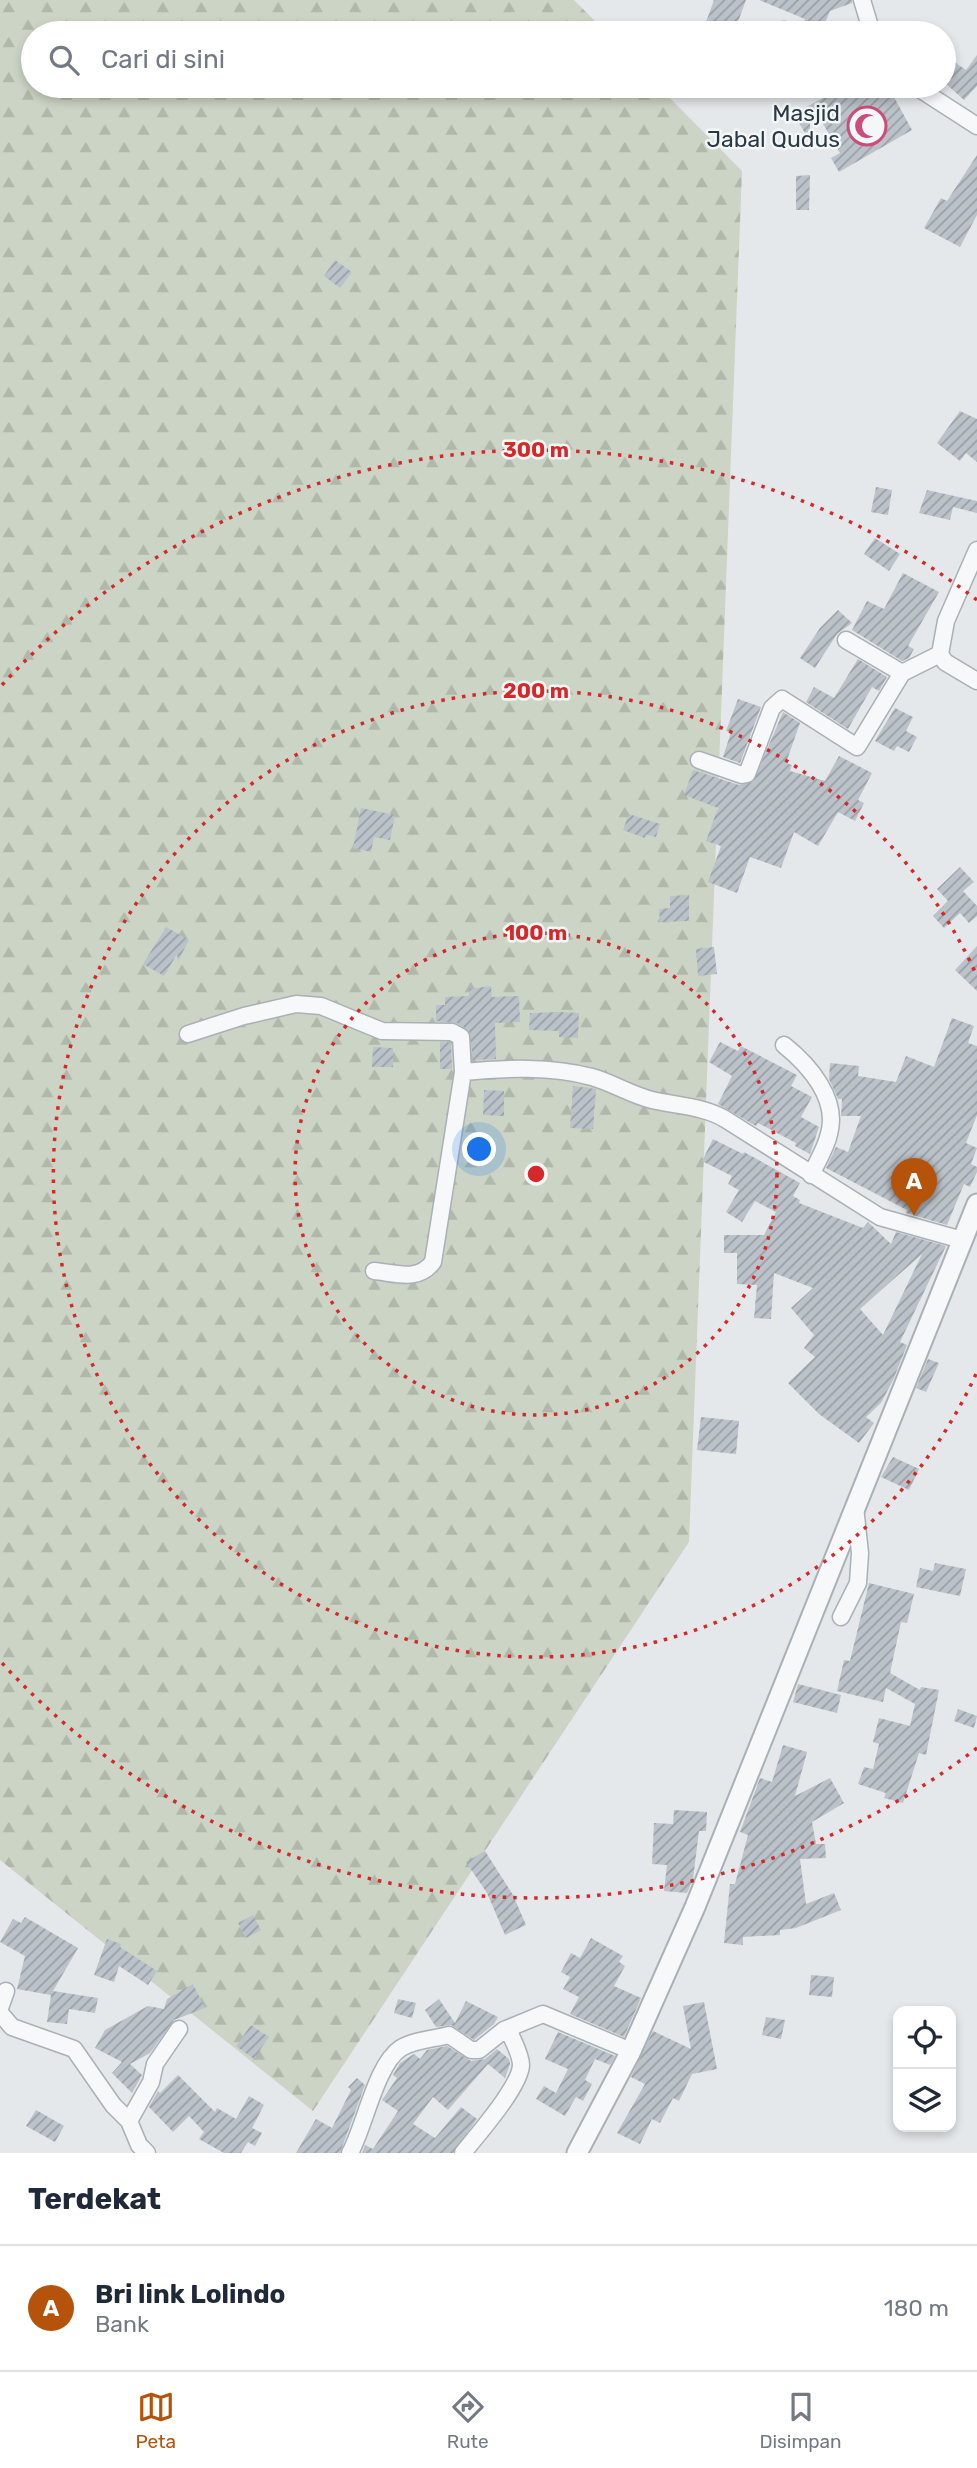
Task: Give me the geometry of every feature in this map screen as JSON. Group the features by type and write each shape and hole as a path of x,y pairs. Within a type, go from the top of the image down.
{"street":[{"path":"862,0 868,21"},
{"path":"934,98 977,126"},
{"path":"977,550 946,621 940,654 946,662 977,681"},
{"path":"846,640 902,673"},
{"path":"699,760 742,775 747,774 772,708 782,699 857,747 902,673 940,654"},
{"path":"188,1034 281,1006 314,1005 382,1031 452,1032 461,1037 464,1045 463,1072 433,1262 425,1273 416,1275 374,1271"},
{"path":"784,1045 816,1075 830,1111 830,1134 811,1175"},
{"path":"463,1072 539,1069 566,1072 590,1077 650,1100 707,1111 725,1119 880,1217 962,1240"},
{"path":"577,2153 631,2050 724,1837 977,1204"},
{"path":"841,1617 858,1583 860,1553 855,1505"},
{"path":"0,2008 6,1991"},
{"path":"0,2013 12,2027 74,2049 113,2105 129,2121 139,2145 147,2153"},
{"path":"350,2153 386,2065 401,2048 449,2035 471,2050 479,2050 508,2029 534,2016 549,2015 631,2050"},
{"path":"129,2121 151,2082 155,2064 179,2029"},
{"path":"463,2153 502,2100 520,2069 521,2062 508,2029"}],"green space":[{"path":"0,0 574,0 595,21 21,21 21,98 670,98 742,171 689,1542 313,2111 0,1860"}],"building":[{"path":"714,0 746,0 738,21 706,21"},
{"path":"759,0 852,0 852,3 830,11 826,21 804,21"},
{"path":"977,55 977,86 964,100 956,93 956,63 966,70"},
{"name":"Masjid Jabal Qudus","path":"823,98 895,98 912,130 839,172 831,158 840,153 822,122 814,127 810,120 810,142 794,114"},
{"path":"977,155 977,215 960,247 924,228 941,198 947,201"},
{"path":"810,175 809,210 796,210 796,176"},
{"path":"335,260 352,272 340,288 324,276"},
{"path":"960,411 977,419 977,462 966,453 960,461 937,443"},
{"path":"876,487 892,490 888,515 871,512"},
{"path":"927,490 977,501 977,513 953,507 950,520 919,513"},
{"path":"875,538 900,554 889,571 864,554"},
{"path":"903,573 939,592 908,646 914,649 909,658 902,661 852,630 867,601 884,609"},
{"path":"838,610 852,623 837,634 815,668 800,658 820,628"},
{"path":"858,659 887,677 879,691 872,687 848,729 806,702 814,687 834,698"},
{"path":"738,699 761,707 740,763 723,757 731,732 726,731"},
{"path":"895,708 913,717 906,731 917,737 909,752 897,746 894,751 875,741"},
{"path":"783,712 800,723 786,763 792,765 790,771 825,781 839,756 872,773 858,800 864,803 855,821 838,812 818,846 794,832 781,868 750,857 737,893 708,882 721,846 706,841 718,808 684,795 693,770 739,785 753,782"},
{"path":"361,808 395,815 390,840 374,837 371,852 353,848"},
{"path":"629,814 660,824 656,837 646,834 645,838 623,830"},
{"path":"960,867 974,882 963,891 977,906 977,916 969,923 960,913 944,928 933,916 948,901 937,889"},
{"path":"689,895 689,921 660,922 659,909 670,908 670,896"},
{"path":"166,927 189,940 178,961 177,954 164,976 143,964"},
{"path":"977,946 977,991 955,970"},
{"path":"714,947 717,974 698,976 696,949"},
{"path":"491,986 492,997 519,996 520,1022 495,1023 496,1059 473,1060 469,1031 457,1023 436,1021 436,1005 445,1005 445,997 469,996 469,989"},
{"path":"530,1013 579,1013 578,1038 559,1037 559,1031 529,1030"},
{"path":"952,1018 974,1026 968,1043 977,1046 977,1115 966,1143 977,1148 971,1164 977,1167 977,1172 970,1187 964,1184 947,1225 906,1213 907,1210 826,1168 836,1147 848,1152 861,1116 841,1116 842,1099 838,1099 829,1079 830,1063 859,1066 858,1076 896,1082 906,1056 934,1067"},
{"path":"440,1042 451,1043 452,1069 440,1069"},
{"path":"720,1042 738,1051 741,1046 797,1075 791,1086 812,1097 801,1117 819,1127 810,1154 795,1146 796,1143 758,1123 756,1126 718,1104 732,1076 709,1062"},
{"path":"373,1047 393,1048 393,1067 372,1067"},
{"path":"573,1086 596,1089 593,1129 570,1128"},
{"path":"484,1090 504,1091 504,1116 483,1115"},
{"path":"713,1139 743,1154 744,1152 800,1183 793,1196 800,1200 799,1203 863,1228 868,1222 891,1244 896,1232 946,1246 900,1342 907,1345 894,1378 881,1403 866,1417 874,1423 859,1443 819,1414 788,1383 815,1357 804,1348 814,1335 791,1308 813,1288 774,1273 771,1319 754,1318 757,1285 737,1284 737,1253 724,1253 724,1235 764,1235 776,1212 755,1201 742,1222 726,1212 739,1190 728,1184 732,1176 702,1161","holes":["922,1254 883,1335 860,1309"]},
{"path":"928,1359 939,1363 926,1392 916,1388"},
{"path":"701,1417 739,1421 736,1454 697,1450"},
{"path":"893,1457 919,1469 909,1490 881,1477"},
{"path":"935,1563 966,1569 960,1596 916,1587 920,1568 933,1571"},
{"path":"869,1583 914,1594 907,1623 901,1622 890,1673 920,1690 921,1687 939,1690 926,1755 919,1753 903,1803 884,1798 886,1793 858,1784 864,1767 873,1769 879,1744 873,1742 879,1718 910,1726 915,1704 886,1688 883,1702 837,1691 844,1660 850,1661"},
{"path":"798,1684 841,1695 837,1713 793,1702"},
{"path":"958,1709 977,1716 974,1728 954,1721"},
{"path":"783,1745 807,1752 795,1796 830,1778 844,1803 812,1822 816,1844 825,1844 826,1858 800,1859 806,1904 834,1893 841,1910 796,1928 780,1930 780,1935 743,1937 743,1945 724,1943 730,1884 735,1884 748,1835 740,1832 760,1778 772,1782"},
{"path":"674,1810 707,1812 706,1831 699,1831 693,1879 687,1893 664,1891 667,1865 652,1864 654,1823 673,1824"},
{"path":"485,1851 513,1895 526,1925 505,1935 487,1893 466,1862"},
{"path":"253,1915 261,1930 246,1938 238,1923"},
{"path":"25,1917 78,1948 53,1991 98,1998 95,2013 69,2009 67,2024 47,2022 51,1995 17,1989 25,1956 0,1942 13,1919 21,1923"},
{"path":"591,1938 623,1956 619,1962 625,1966 614,1986 641,1998 624,2037 570,2014 579,1997 563,1989 570,1977 561,1972 571,1953 580,1958"},
{"path":"107,1939 121,1944 120,1947 157,1971 148,1985 119,1966 114,1982 94,1975"},
{"path":"811,1975 834,1977 832,1997 809,1995"},
{"path":"193,1984 205,2008 174,2020 150,2053 130,2064 142,2075 132,2093 112,2073 122,2062 95,2048 105,2030 148,2006 164,2009 167,1999"},
{"path":"398,1999 416,2003 412,2018 394,2013"},
{"path":"439,1999 455,2023 466,2001 498,2017 494,2024 474,2040 451,2025 436,2027 425,2010"},
{"path":"704,2002 717,2069 692,2074 679,2101 673,2098 660,2123 652,2119 640,2144 617,2133 645,2084 631,2077 653,2031 691,2049 683,2006"},
{"path":"766,2017 785,2020 781,2039 762,2035"},
{"path":"251,2025 269,2037 254,2059 236,2046"},
{"path":"558,2032 615,2056 610,2065 595,2059 585,2080 592,2084 583,2101 576,2097 565,2116 536,2099 544,2086 556,2093 568,2069 545,2059"},
{"path":"447,2046 471,2061 485,2059 497,2049 509,2059 510,2064 505,2078 488,2064 448,2110 433,2097 413,2124 435,2138 461,2107 477,2119 453,2153 362,2153 365,2145 373,2149 398,2111 382,2100 397,2078 393,2075 400,2063 414,2054 420,2059 427,2050"},
{"path":"178,2075 215,2112 217,2108 236,2119 249,2096 264,2105 252,2128 262,2133 255,2146 248,2142 241,2153 224,2153 199,2139 204,2132 189,2116 173,2132 149,2107 158,2091 160,2093"},
{"path":"357,2078 365,2085 340,2153 296,2153 316,2119 332,2128 351,2090 348,2087"},
{"path":"36,2110 64,2126 55,2142 26,2126"}],"place":[{"name":"Masjid Jabal Qudus","path":"867,126"},
{"name":"Bri link Lolindo","path":"914,1216"}]}
